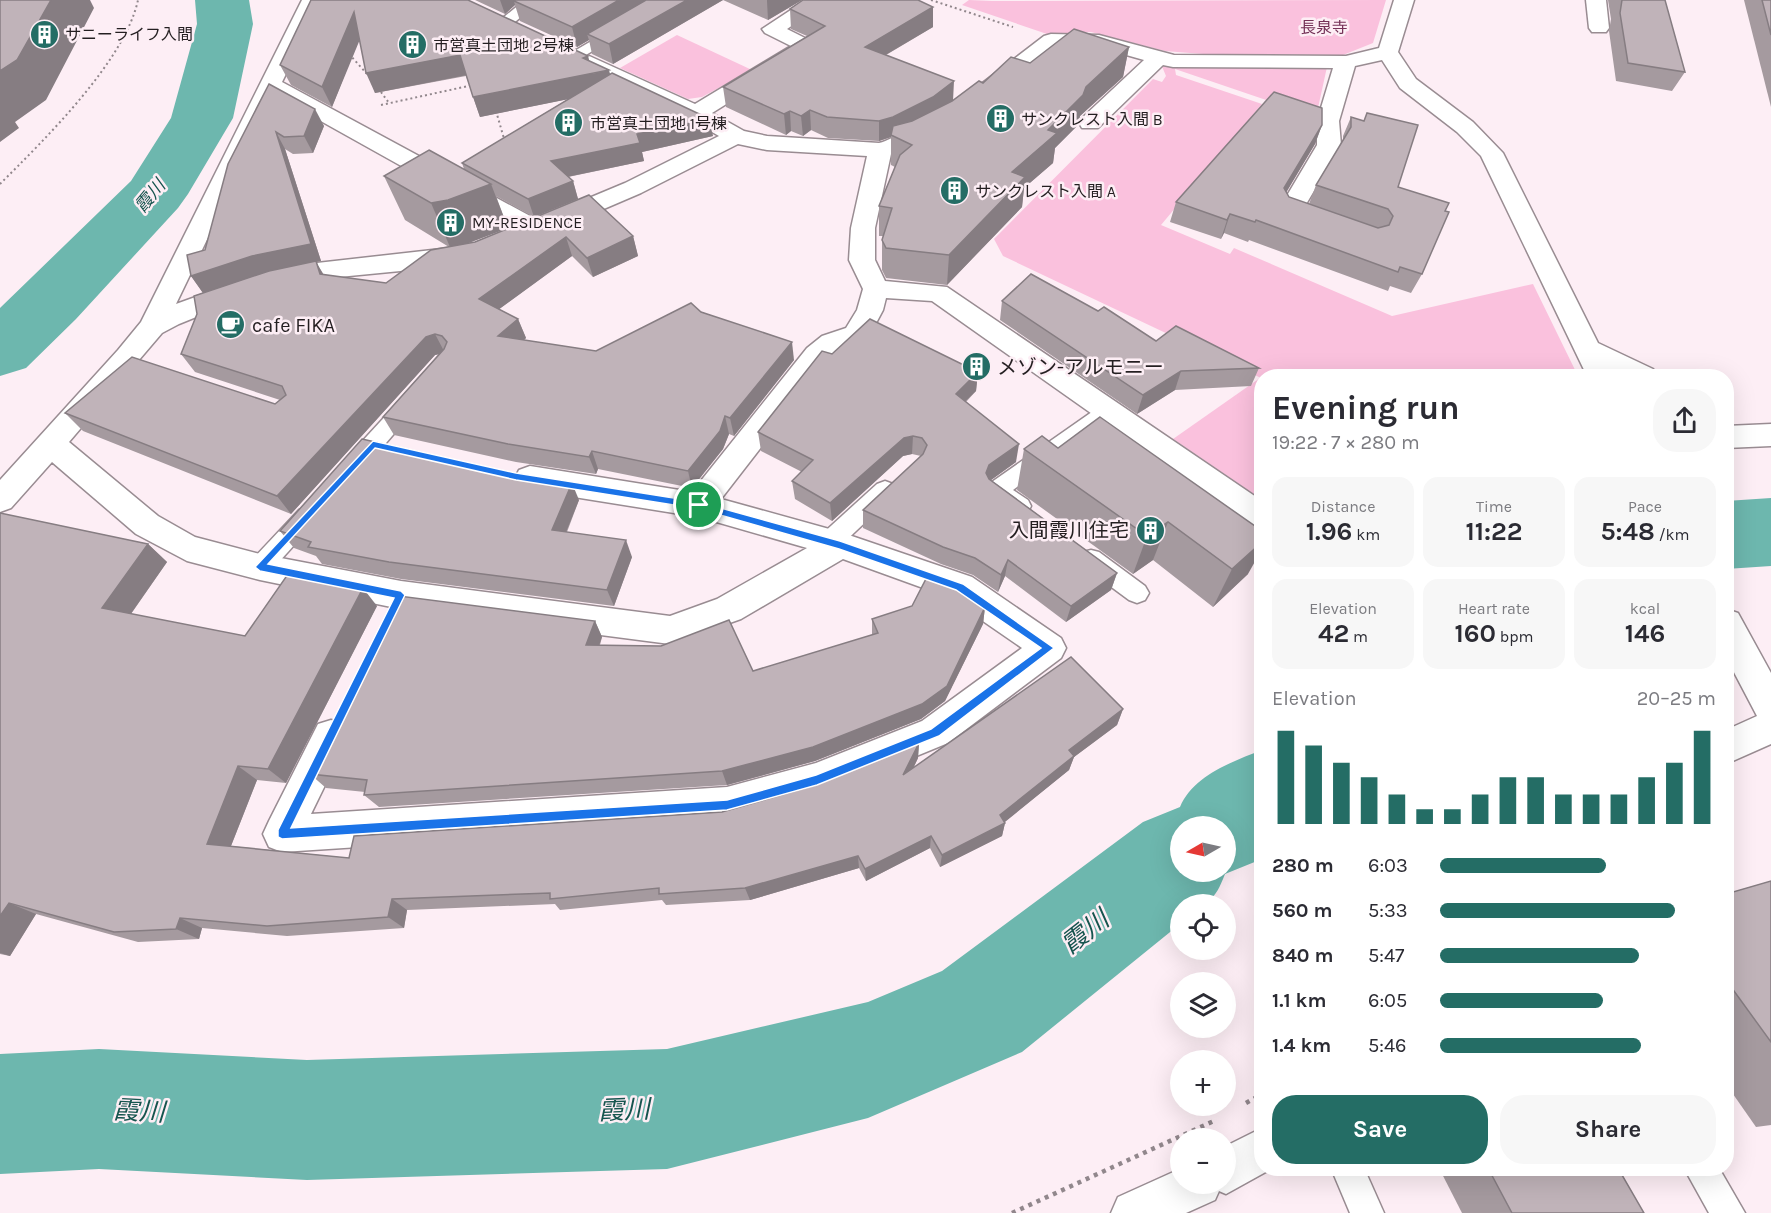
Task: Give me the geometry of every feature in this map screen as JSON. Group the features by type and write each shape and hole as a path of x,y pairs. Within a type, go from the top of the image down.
{"street":[{"path":"0,501 50,443 139,361 219,185 272,86 312,0"},
{"path":"696,113 806,46 772,28 820,0"},
{"path":"1404,0 1388,52 1408,83 1465,127 1491,153 1598,369"},
{"path":"1596,0 1599,28"},
{"path":"484,14 524,33"},
{"path":"969,103 1051,40 1099,40 1173,61 1346,62 1388,52"},
{"path":"554,47 696,113 735,136 767,143 880,150 902,144 950,117"},
{"path":"1090,123 1159,57"},
{"path":"1346,62 1328,121 1329,145 1291,209 1346,229"},
{"path":"272,86 534,229"},
{"path":"509,239 633,188 735,136"},
{"path":"699,505 817,355 832,343 856,335 870,310 876,289 862,260 863,228 880,150"},
{"path":"153,326 170,317 273,281 309,272 436,260 482,249"},
{"path":"876,289 938,293 1106,412 1254,512"},
{"path":"1588,350 1628,369"},
{"path":"1734,421 1766,435"},
{"path":"1734,437 1766,435"},
{"path":"50,443 147,525 187,548 260,567 401,595 670,630 729,609 835,544"},
{"path":"373,444 406,451"},
{"path":"344,709 282,834 727,805 817,780 935,732 1048,648 960,587 835,544 699,505 494,471"},
{"path":"385,626 401,595"},
{"path":"1734,638 1765,696"},
{"path":"1734,744 1771,727"},
{"path":"1236,1166 1254,1155"},
{"path":"1134,1213 1177,1194"}],"lane":[{"path":"504,24 534,0"},
{"path":"573,56 672,0"},
{"path":"341,479 423,387"},
{"path":"1034,517 997,489 1106,412"},
{"path":"835,544 897,479"},
{"path":"260,567 325,496"},
{"path":"1072,545 1137,593"},
{"path":"1351,1176 1367,1213"},
{"path":"1705,1176 1728,1213"}],"path":[{"path":"0,184 58,126 115,52 138,0"},
{"path":"931,0 1051,40"},
{"path":"346,50 368,75"},
{"path":"375,84 389,103"},
{"path":"327,116 476,84"},
{"path":"494,104 506,147"},
{"path":"1236,1108 1254,1098"},
{"path":"1012,1213 1220,1118"}],"green space":[{"name":"長泉寺","path":"969,0 1386,0 1373,43 1343,55 1203,54 1165,51 1091,32 1047,34 962,5"},
{"path":"677,35 752,70 702,97 688,99 620,68"},
{"path":"1161,64 1327,67 1316,117 1175,69 1176,75 1262,104 1161,225 1230,254 1234,248 1392,316 1533,284 1575,369 1254,369 1254,375 1003,256 994,239 1153,79 1162,82 1166,76"},
{"path":"1254,382 1254,494 1173,439"}],"building":[{"path":"0,0 51,0 17,60 0,71"},
{"path":"311,0 468,0 588,56 583,58 609,70 473,97 460,55 366,73 354,12 322,87 280,65"},
{"path":"515,0 619,0 572,27"},
{"path":"646,0 687,0 609,44 587,34"},
{"path":"803,0 918,0 933,7 865,47 954,81 933,97 893,117 879,121 827,117 810,110 801,116 790,111 784,114 723,87 825,26 790,9"},
{"path":"1622,0 1665,0 1685,72 1628,63 1620,13"},
{"path":"1762,0 1771,0 1771,35"},
{"path":"1074,29 1129,47 1086,87 1083,95 1048,130 1057,133 1012,172 1025,177 949,255 886,248 882,240 892,208 879,206 900,155 912,145 891,135 893,126 912,121 952,101 979,81 983,83 1011,57 1030,63"},
{"path":"612,73 710,119 637,134 640,143 551,161 573,181 528,199 462,163"},
{"path":"269,84 315,109 304,136 284,137 276,132 311,244 252,256 191,276 187,255 205,250 228,164"},
{"path":"1274,92 1322,108 1322,125 1284,188 1289,197 1378,228 1389,225 1393,216 1388,209 1316,185 1351,127 1351,117 1364,121 1367,113 1418,125 1398,187 1449,203 1445,211 1449,212 1422,274 1400,267 1398,272 1256,220 1255,222 1230,214 1227,220 1176,202"},
{"path":"429,150 491,184 448,200 431,203 384,176"},
{"path":"589,195 633,236 587,258 566,237 479,299 518,319 498,336 596,351 691,303 701,312 792,342 730,418 725,416 720,431 688,471 592,451 589,457 508,444 383,417 444,349 447,342 442,336 435,334 426,337 277,496 65,413 132,357 275,404 286,395 282,386 181,354 197,314 194,296 269,271 316,261 320,274 386,283 431,250 475,242"},
{"path":"1031,274 1098,311 1104,307 1156,341 1176,326 1259,368 1181,371 1143,395 1002,301"},
{"path":"870,319 978,372 956,394 1019,444 989,465 986,473 989,479 1117,573 1071,606 1008,560 1001,575 975,558 943,547 863,510 923,454 927,445 922,438 913,436 904,438 830,503 792,481 813,460 758,432 822,351 832,354"},
{"path":"1100,417 1254,525 1254,549 1232,569 1168,522 1147,536 1024,449 1042,436 1058,448"},
{"path":"362,439 507,472 572,483 552,530 626,540 607,590 389,562 308,547 311,542 280,531"},
{"path":"0,513 148,544 102,608 245,636 288,574 363,588 268,769 238,766 207,844 349,858 354,836 722,812 816,785 919,743 903,775 1071,657 1123,709 1069,750 1074,756 1000,815 1005,823 942,855 931,836 865,869 858,856 745,888 659,894 659,888 550,899 550,893 392,899 388,917 267,926 180,918 176,929 114,932 9,903 0,916"},
{"path":"928,575 949,582 985,607 947,686 922,704 813,747 722,771 364,795 367,780 310,774 399,596 595,621 586,645 661,646 729,620 753,671 878,633 872,619 912,606"},
{"path":"1771,881 1771,1042 1734,991 1734,892"},
{"path":"1492,1176 1623,1176 1644,1213 1512,1213"}],"waterway":[{"name":"霞川","path":"0,350 51,302 155,194 202,118 225,24 222,0"},
{"name":"霞川","path":"1734,534 1771,532"},
{"name":"霞川","path":"1236,817 1254,804"},
{"name":"霞川","path":"0,1114 99,1109 307,1120 667,1109 868,1060 982,1012 1170,866"}],"place":[{"name":"サニーライフ入間","path":"44,34"},
{"name":"市営真土団地 2号棟","path":"412,45"},
{"name":"サンクレスト入間 B","path":"1000,119"},
{"name":"市営真土団地 1号棟","path":"569,123"},
{"name":"サンクレスト入間 A","path":"954,191"},
{"name":"MY-RESIDENCE","path":"451,222"},
{"name":"cafe FIKA","path":"231,325"},
{"name":"メゾン-アルモニー","path":"976,367"},
{"name":"入間霞川住宅","path":"1150,530"}],"route":[{"path":"373,444 516,476 699,505 840,545 960,587 1048,648 935,732 817,780 727,805 282,834 401,595 260,567 373,444"}]}
